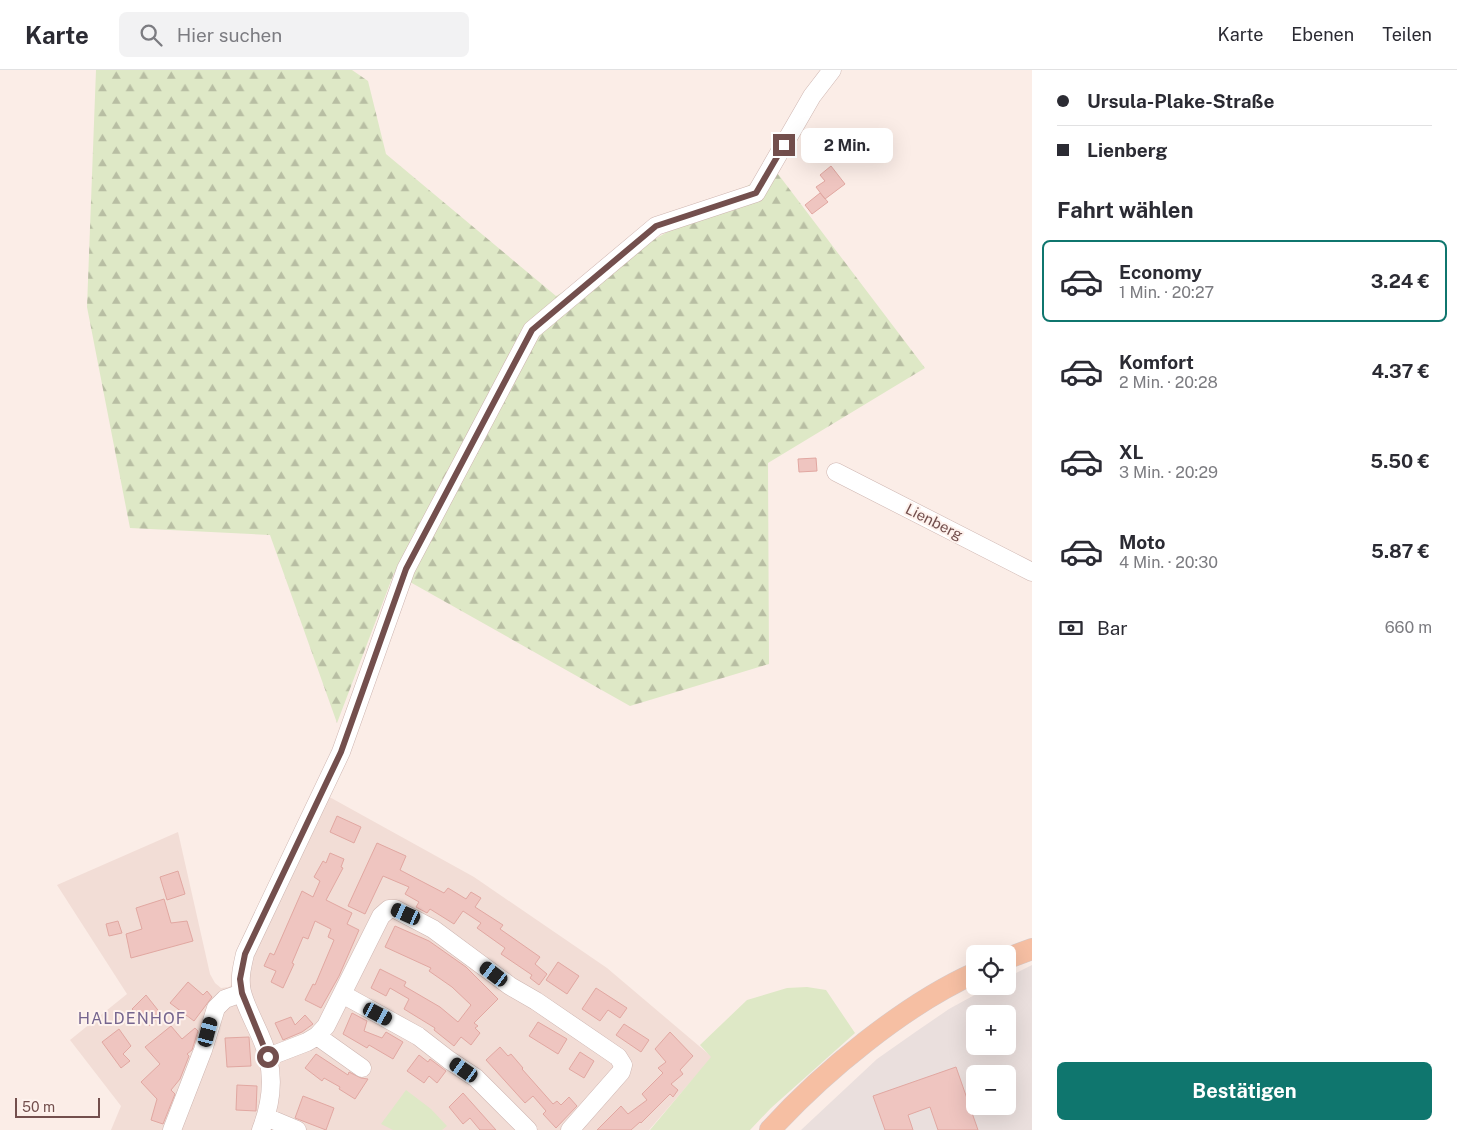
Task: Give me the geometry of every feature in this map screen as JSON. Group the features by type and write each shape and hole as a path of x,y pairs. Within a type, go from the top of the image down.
{"main road":[{"path":"1016,955 1032,948"},
{"path":"770,1130 818,1083 861,1047 917,1006 953,983 966,977"}],"street":[{"path":"297,1130 263,1124 270,1100 271,1080 268,1057 242,993 240,979 245,954 341,752 406,569 532,330 656,226 756,193 812,96 832,70"},
{"name":"Lienberg","path":"836,472 1032,572"},
{"path":"268,1057 296,1048 317,1036 326,1026 381,916 385,911 394,909 433,929 510,986 614,1053 621,1061 623,1069 621,1072 596,1098 570,1130"},
{"path":"172,1130 200,1058 216,1008 225,999 242,993"},
{"path":"342,994 418,1036 476,1078 528,1130"},
{"path":"317,1036 362,1068"}],"shaded area":[{"path":"315,789 474,877 607,968 712,1057 649,1130 111,1130 121,1106 70,1040 127,994 57,885 178,832 210,974 215,983 221,988 229,987 235,982"},
{"path":"1032,965 1032,1130 801,1130 877,1059 949,1009 975,995 1016,995 1016,973"}],"green space":[{"path":"96,70 352,70 368,81 386,154 556,296 775,170 925,368 768,463 769,664 630,706 394,573 337,723 270,535 130,528 87,307"},
{"path":"807,987 826,990 855,1033 771,1108 750,1130 650,1130 711,1057 700,1045 747,1000 787,988"},
{"path":"406,1090 431,1109 447,1126 442,1130 393,1130 381,1124"}],"building":[{"path":"831,166 845,184 825,199 816,187 825,181 820,175"},
{"path":"820,193 828,202 812,214 805,205"},
{"path":"816,458 817,471 799,472 798,459"},
{"path":"337,816 361,827 354,843 330,832"},
{"path":"377,843 406,856 400,870 444,893 448,888 466,899 471,892 481,898 475,907 503,925 500,929 540,957 535,964 547,974 539,985 530,978 532,975 501,954 505,948 477,928 481,923 463,911 454,924 430,909 427,913 416,907 419,902 405,894 409,887 383,876 365,914 348,906"},
{"path":"330,853 344,859 341,867 343,868 326,900 352,913 347,924 359,930 339,976 321,1008 305,1000 313,984 315,985 334,940 328,937 331,929 315,921 308,939 303,937 283,988 271,982 276,971 264,966 270,953 274,955 302,891 313,897 320,881 314,877 323,861 326,863"},
{"path":"178,871 185,894 167,900 160,877"},
{"path":"164,899 171,923 187,921 193,941 131,958 126,934 142,929 136,908"},
{"path":"118,921 122,933 109,936 106,924"},
{"path":"395,926 429,941 466,967 498,999 474,1023 478,1026 475,1028 480,1033 471,1045 461,1037 454,1046 434,1030 435,1028 404,1009 409,999 390,988 386,996 371,988 380,969 406,982 404,986 440,1007 458,1022 471,1005 452,987 429,971 431,968 385,947"},
{"path":"558,962 579,976 567,994 546,980"},
{"path":"188,982 203,995 207,991 212,997 194,1021 170,1003"},
{"path":"596,988 627,1008 620,1018 608,1010 600,1021 582,1009"},
{"path":"146,995 161,1014 150,1026 132,1009"},
{"path":"352,1013 367,1021 364,1031 382,1038 386,1032 403,1042 393,1059 369,1045 367,1048 343,1034"},
{"path":"305,1015 313,1024 302,1032 283,1040 275,1023 291,1017 295,1025"},
{"path":"538,1022 567,1039 558,1054 529,1036"},
{"path":"624,1024 649,1040 641,1052 616,1035"},
{"path":"171,1026 182,1039 195,1028 198,1031 192,1050 187,1054 189,1056 180,1079 171,1090 175,1094 163,1124 151,1120 157,1099 141,1082 160,1064 145,1047"},
{"path":"119,1029 131,1046 123,1054 130,1061 121,1068 102,1042"},
{"path":"670,1032 693,1056 680,1070 683,1074 671,1084 678,1090 673,1097 670,1094 641,1123 631,1130 597,1130 621,1106 628,1114 647,1100 642,1094 663,1073 658,1068 666,1062 655,1049"},
{"path":"249,1037 251,1066 227,1067 225,1038"},
{"path":"500,1047 508,1056 511,1054 553,1104 557,1101 561,1105 569,1097 577,1106 556,1128 543,1114 546,1111 533,1096 525,1103 486,1060"},
{"path":"580,1052 594,1061 584,1078 569,1069"},
{"path":"316,1054 348,1075 349,1072 368,1079 355,1099 339,1089 340,1087 324,1078 322,1081 305,1068"},
{"path":"419,1055 428,1062 430,1059 446,1071 437,1083 429,1076 424,1083 407,1071"},
{"path":"956,1067 966,1096 966,1115 973,1115 978,1130 938,1130 930,1107 908,1115 913,1130 885,1130 873,1096"},
{"path":"237,1085 257,1086 256,1111 236,1110"},
{"path":"463,1093 496,1130 480,1130 470,1118 463,1124 449,1107"},
{"path":"303,1096 334,1108 326,1130 295,1118"}],"district":[{"name":"HALDENHOF","path":"132,1018"}],"route":[{"path":"268,1057 242,993 240,979 245,954 341,752 406,569 532,330 656,226 756,193 784,145"}]}
